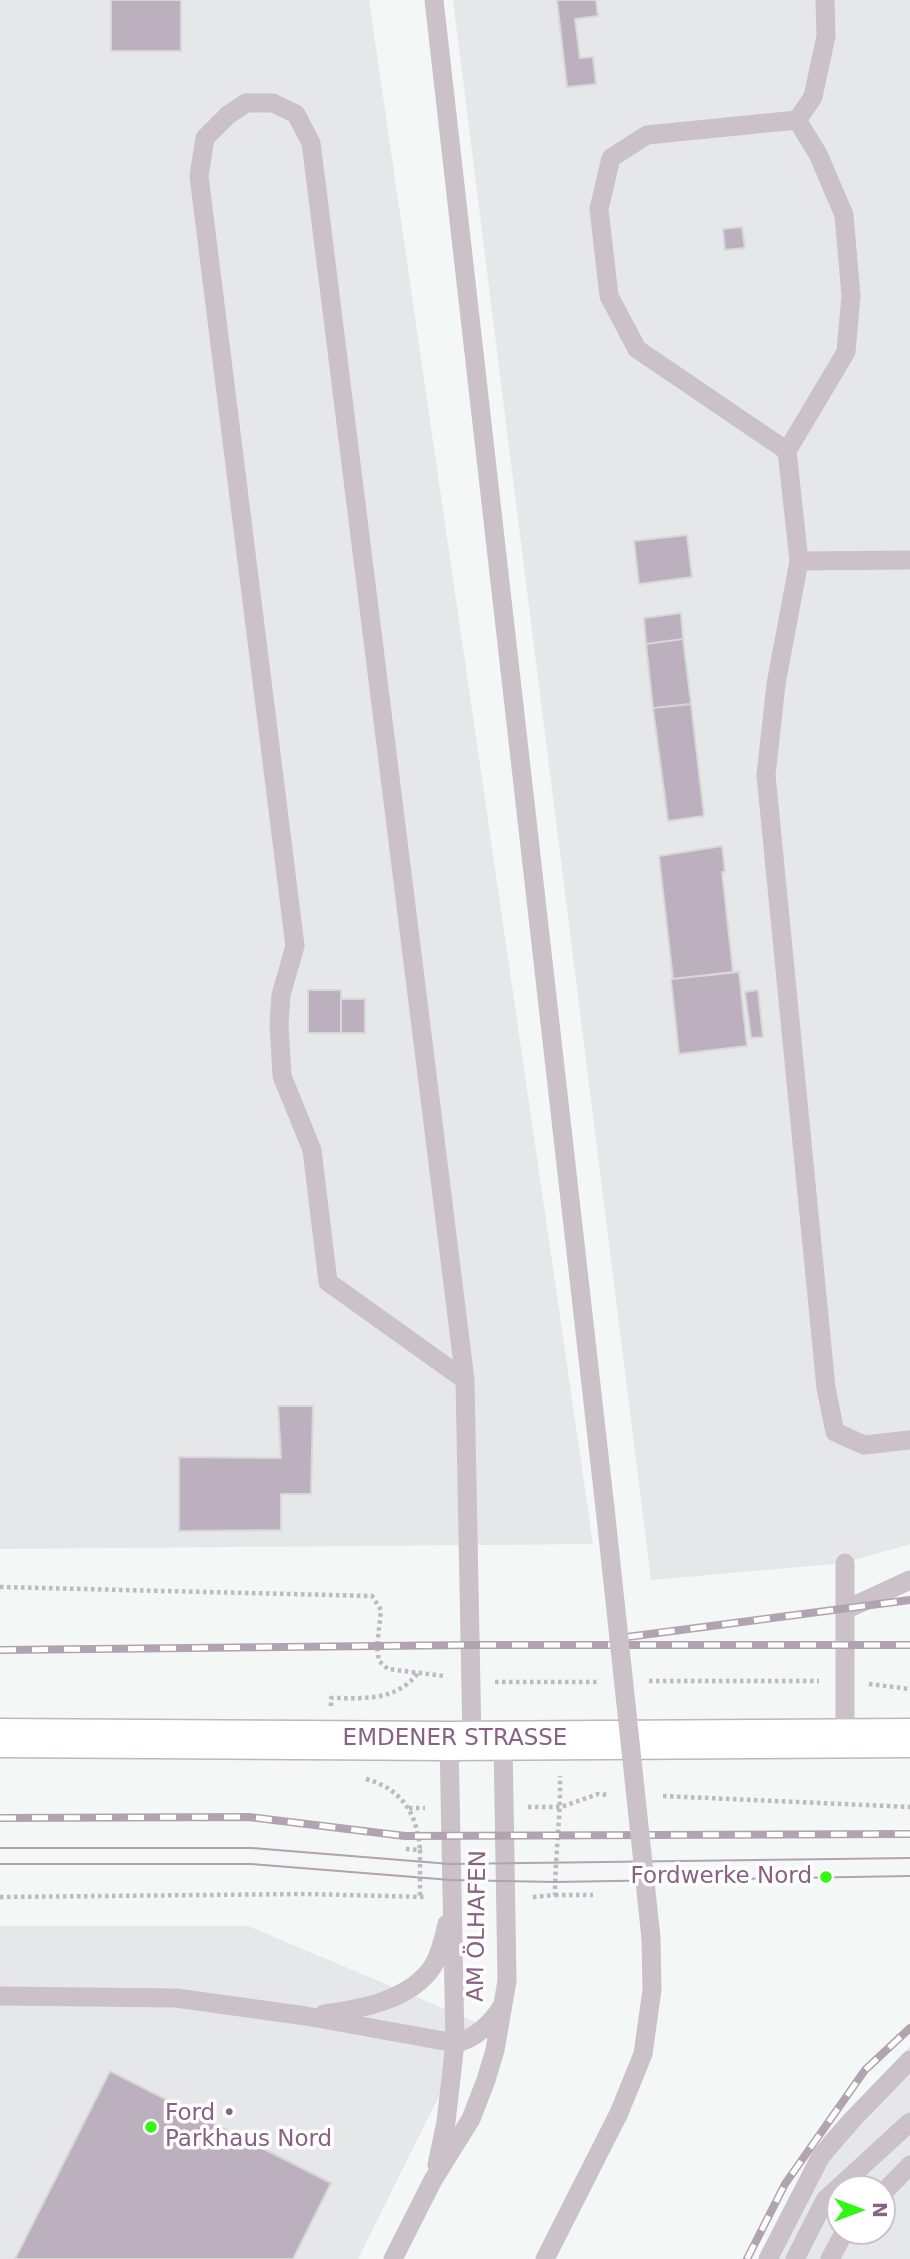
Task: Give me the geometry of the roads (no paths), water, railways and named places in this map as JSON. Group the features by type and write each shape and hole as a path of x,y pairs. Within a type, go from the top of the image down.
{"street":[{"name":"EMDENER STRASSE","path":"0,1738 474,1741 910,1738"}],"lane":[{"path":"435,0 651,1938 652,1990 643,2054 619,2113 545,2259"},
{"path":"787,452 637,349 609,296 599,209 611,158 647,135 797,120 813,97 826,36 825,0"},
{"path":"465,1380 328,1282 312,1150 282,1076 279,1025 281,995 295,946 199,176 205,138 228,115 246,103 273,103 296,114 311,143 313,156 465,1380 474,1741"},
{"path":"797,120 818,154 844,215 851,296 846,352 787,452 799,561 776,684 765,775 826,1388 835,1432 864,1445 909,1440"},
{"path":"799,561 910,560"},
{"path":"845,1563 845,1738"},
{"path":"845,1610 910,1580"},
{"name":"AM ÖLHAFEN","path":"433,2180 446,2122 455,2043 452,1897 474,1741"},
{"name":"AM ÖLHAFEN","path":"393,2259 433,2180 471,2119 495,2050 504,2003 507,1981 504,1899 474,1741"},
{"path":"306,2016 358,2009 394,1996 416,1983 432,1967 440,1949 452,1897"},
{"path":"0,1996 176,1998 306,2016 455,2043 466,2041 495,2019 504,2003"},
{"path":"768,2259 821,2156 910,2060"},
{"path":"795,2259 825,2200 910,2122"},
{"path":"896,2180 910,2165"}],"tram line":[{"path":"0,1848 252,1848 450,1864 910,1858"},
{"path":"0,1864 251,1864 451,1880 555,1882 910,1876"}],"railway":[{"path":"627,1637 910,1600"},
{"path":"0,1650 471,1645 910,1645"},
{"path":"0,1818 249,1817 405,1836 910,1834"},
{"path":"747,2259 785,2184 865,2070 910,2028"}],"place":[{"name":"Fordwerke Nord","path":"826,1877"},
{"name":"Ford • Parkhaus Nord","path":"151,2127"}]}
